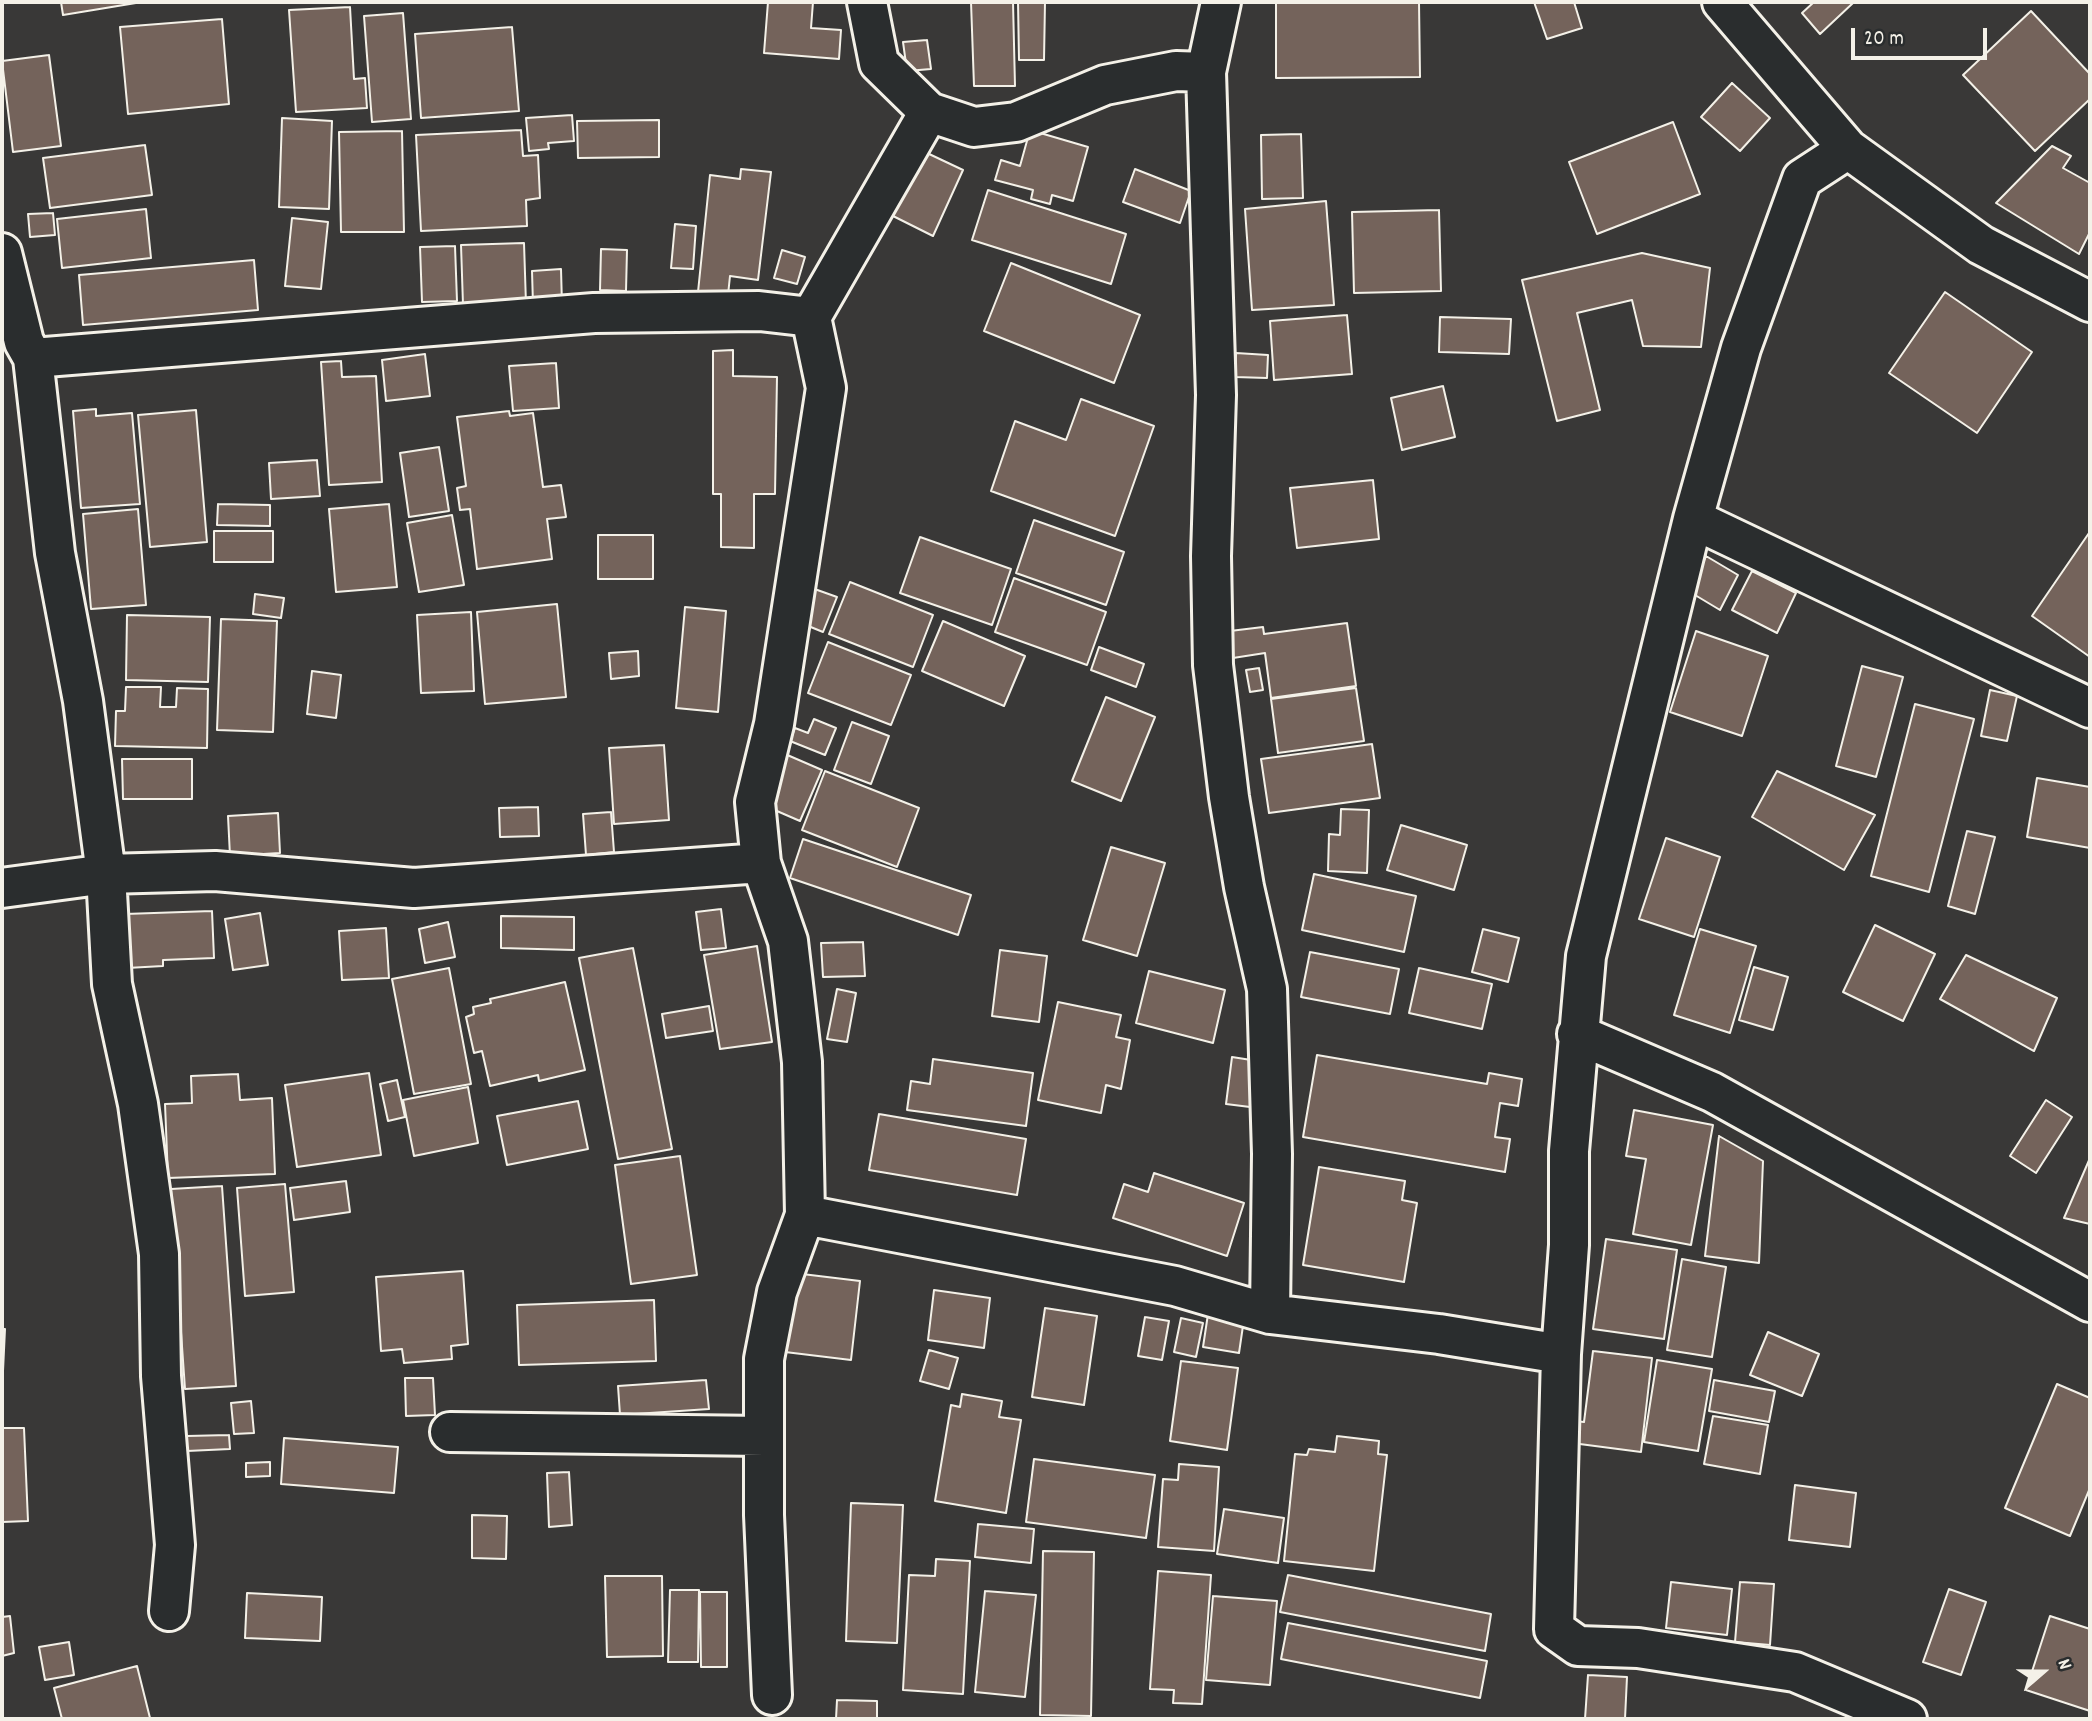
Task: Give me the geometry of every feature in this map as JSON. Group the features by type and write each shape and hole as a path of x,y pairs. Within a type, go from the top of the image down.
{"street":[{"path":"1221,2 1206,72 1216,395 1211,556 1213,665 1240,861 1267,989 1272,1154 1270,1314"},
{"path":"1722,2 1848,149 1981,245 2090,302"},
{"path":"860,3 879,63 929,112 974,127 1016,122 1105,85 1176,71 1206,72"},
{"path":"772,1695 764,1515 764,1359 777,1292 805,1215 802,1062 789,954 761,863 755,802 774,724 826,388 811,317 929,112"},
{"path":"1848,149 1802,178 1741,348 1693,519 1586,956 1577,1034 1569,1151 1569,1245 1561,1354 1554,1629 1578,1646 1638,1648 1795,1672 1906,1719"},
{"path":"2,253 24,342 33,358 55,553 83,701 106,874 112,984 138,1104 159,1254 160,1376 175,1545 169,1611"},
{"path":"33,358 594,313 759,311 811,317"},
{"path":"1693,519 2090,708"},
{"path":"2,888 106,874 215,871 414,888 761,863"},
{"path":"1577,1034 1712,1092 2090,1303"},
{"path":"805,1215 1175,1286 1270,1314 1439,1334 1561,1354"},
{"path":"450,1432 764,1436"}],"building":[{"path":"61,2 142,2 63,15"},
{"path":"768,2 813,2 811,28 841,30 839,59 764,53"},
{"path":"971,2 1013,2 1015,86 974,86"},
{"path":"1018,2 1045,2 1044,60 1019,60"},
{"path":"1276,2 1419,2 1420,77 1276,78"},
{"path":"1534,2 1574,2 1582,28 1547,39"},
{"path":"1814,2 1853,3 1820,34 1802,13"},
{"path":"350,7 354,79 365,78 367,108 296,112 289,10"},
{"path":"2031,11 2090,74 2090,99 2035,151 1963,75"},
{"path":"403,13 411,119 372,122 364,16"},
{"path":"222,19 229,104 128,114 120,27"},
{"path":"512,27 519,111 421,118 415,34"},
{"path":"927,40 931,69 907,71 903,42"},
{"path":"49,55 61,146 13,152 2,61"},
{"path":"1732,83 1770,118 1740,151 1701,117"},
{"path":"572,115 574,141 548,143 549,149 529,151 526,118"},
{"path":"282,118 332,121 329,209 279,207"},
{"path":"659,120 659,157 578,158 577,121"},
{"path":"1673,122 1700,194 1597,234 1569,162"},
{"path":"521,130 523,156 538,155 540,198 526,200 527,226 421,231 416,135"},
{"path":"1030,130 1088,147 1073,201 1052,195 1050,204 1031,199 1033,190 995,180 1001,160 1020,166"},
{"path":"402,131 404,232 341,232 339,132"},
{"path":"1301,134 1303,198 1262,199 1261,135"},
{"path":"145,145 152,195 50,208 43,158"},
{"path":"2052,146 2071,156 2063,168 2090,183 2090,232 2079,254 1996,203"},
{"path":"927,153 963,170 933,236 885,212 905,168 917,174"},
{"path":"741,169 771,172 758,280 730,276 728,295 698,292 710,175 740,179"},
{"path":"1135,169 1191,191 1180,223 1123,202"},
{"path":"988,190 1126,234 1111,284 972,240"},
{"path":"1326,201 1334,305 1252,310 1245,209"},
{"path":"146,209 151,258 62,268 57,219"},
{"path":"1439,210 1441,291 1354,293 1352,212"},
{"path":"53,213 55,235 30,237 28,214"},
{"path":"292,218 328,222 321,289 285,286"},
{"path":"675,224 696,226 693,269 671,268"},
{"path":"524,243 526,304 463,305 461,245"},
{"path":"455,246 457,301 422,302 420,247"},
{"path":"601,249 627,250 626,291 600,290"},
{"path":"782,250 805,257 797,284 774,278"},
{"path":"1642,253 1710,268 1701,347 1643,346 1632,300 1577,313 1600,410 1557,421 1522,280"},
{"path":"254,260 258,310 83,325 79,275"},
{"path":"1011,263 1140,315 1114,383 984,331"},
{"path":"561,269 562,305 533,305 532,271"},
{"path":"1945,292 2032,352 1977,433 1889,373"},
{"path":"1347,315 1352,374 1274,380 1270,321"},
{"path":"1440,317 1511,319 1509,354 1439,352"},
{"path":"733,350 733,376 777,377 775,494 754,494 754,548 721,547 721,494 713,494 713,351"},
{"path":"1236,353 1268,355 1267,378 1235,377"},
{"path":"425,354 430,396 386,401 382,360"},
{"path":"341,361 342,377 376,376 382,482 329,485 321,362"},
{"path":"556,363 559,408 513,411 509,366"},
{"path":"1443,386 1455,437 1402,450 1391,398"},
{"path":"1081,399 1154,426 1115,536 991,491 1015,421 1066,440"},
{"path":"96,409 96,416 132,413 140,504 81,508 73,411"},
{"path":"196,410 207,542 150,547 138,415"},
{"path":"509,411 510,416 533,413 543,487 561,485 566,517 547,519 552,559 477,569 470,509 460,510 457,488 466,486 457,417"},
{"path":"439,447 449,511 409,517 400,453"},
{"path":"317,460 320,496 271,499 269,463"},
{"path":"1373,480 1379,539 1297,548 1290,488"},
{"path":"218,504 270,505 270,526 217,525"},
{"path":"389,504 397,587 336,592 329,509"},
{"path":"138,509 146,605 91,609 83,514"},
{"path":"452,515 464,585 419,592 407,523"},
{"path":"1034,520 1124,552 1106,605 1016,573"},
{"path":"214,531 273,531 273,562 214,562"},
{"path":"2090,534 2090,657 2032,616"},
{"path":"598,535 653,535 653,579 598,579"},
{"path":"920,537 1011,569 992,625 900,593"},
{"path":"1706,556 1738,575 1720,610 1690,592"},
{"path":"1752,571 1796,593 1777,633 1732,610"},
{"path":"1014,578 1106,612 1087,665 995,632"},
{"path":"850,582 933,615 913,667 829,634"},
{"path":"809,587 837,597 823,632 796,621"},
{"path":"255,594 284,598 281,618 253,614"},
{"path":"557,604 566,697 485,704 477,612"},
{"path":"685,607 726,611 718,712 676,708"},
{"path":"471,612 474,691 421,693 417,615"},
{"path":"127,615 210,617 208,682 126,680"},
{"path":"221,619 277,621 273,732 217,730"},
{"path":"943,621 1025,656 1004,706 922,671"},
{"path":"1347,623 1356,686 1271,698 1265,653 1233,658 1230,631 1263,627 1264,634"},
{"path":"1696,631 1768,656 1742,736 1670,712"},
{"path":"828,642 911,675 891,725 808,693"},
{"path":"1099,647 1144,664 1136,687 1091,670"},
{"path":"638,651 639,676 611,679 609,653"},
{"path":"1862,666 1903,677 1876,777 1836,766"},
{"path":"1259,668 1263,690 1250,692 1246,670"},
{"path":"312,671 341,675 336,718 307,714"},
{"path":"126,687 161,687 160,707 176,707 177,688 208,689 207,748 115,746 116,711 125,711"},
{"path":"1356,688 1364,741 1278,753 1271,699"},
{"path":"1990,690 2017,696 2007,741 1981,736"},
{"path":"1106,697 1155,717 1121,801 1072,781"},
{"path":"1915,704 1974,719 1929,892 1871,876"},
{"path":"814,719 836,728 825,755 790,741 795,728 808,733"},
{"path":"852,722 889,736 871,784 834,770"},
{"path":"1372,744 1380,798 1269,813 1261,759"},
{"path":"664,745 669,820 614,824 609,748"},
{"path":"785,754 822,770 800,821 763,805"},
{"path":"122,759 192,759 192,799 123,799"},
{"path":"825,771 919,808 897,867 802,830"},
{"path":"1777,771 1875,815 1844,870 1752,817"},
{"path":"2037,778 2090,787 2090,848 2027,837"},
{"path":"538,807 539,836 500,837 499,808"},
{"path":"1341,809 1369,810 1367,873 1328,871 1329,834 1340,835"},
{"path":"611,812 614,852 586,855 583,814"},
{"path":"278,813 280,853 230,856 228,816"},
{"path":"1401,825 1467,845 1454,890 1387,870"},
{"path":"1967,831 1995,837 1975,914 1948,906"},
{"path":"1666,838 1720,857 1694,937 1639,919"},
{"path":"803,839 971,895 958,935 790,878"},
{"path":"1111,847 1165,863 1137,956 1083,940"},
{"path":"1314,874 1416,896 1404,952 1302,930"},
{"path":"721,909 726,948 701,950 696,912"},
{"path":"212,911 214,958 163,960 163,966 127,968 125,914"},
{"path":"260,913 268,965 233,970 225,919"},
{"path":"501,916 574,917 574,950 501,948"},
{"path":"448,922 455,957 425,963 419,929"},
{"path":"1875,925 1935,954 1903,1021 1843,992"},
{"path":"386,928 389,978 342,980 339,931"},
{"path":"1483,929 1519,938 1508,982 1472,972"},
{"path":"1700,929 1756,946 1730,1033 1674,1015"},
{"path":"863,942 865,976 823,977 821,943"},
{"path":"757,946 772,1042 720,1049 704,955"},
{"path":"633,948 672,1149 618,1159 579,958"},
{"path":"1000,950 1047,956 1039,1022 992,1016"},
{"path":"1310,952 1399,969 1390,1014 1301,997"},
{"path":"1966,955 2057,998 2034,1051 1940,999"},
{"path":"1754,967 1788,977 1773,1030 1739,1020"},
{"path":"449,968 471,1084 414,1094 392,979"},
{"path":"1419,968 1492,984 1482,1029 1409,1013"},
{"path":"1149,971 1225,990 1213,1043 1136,1023"},
{"path":"565,982 585,1070 539,1081 538,1075 490,1086 482,1051 474,1053 466,1017 474,1014 473,1007 491,1003 490,999"},
{"path":"837,989 856,993 847,1042 827,1039"},
{"path":"1058,1002 1121,1015 1116,1037 1130,1040 1121,1089 1106,1085 1101,1113 1038,1100"},
{"path":"709,1006 713,1031 666,1038 662,1014"},
{"path":"1317,1055 1487,1084 1489,1073 1522,1079 1518,1106 1500,1103 1495,1137 1510,1139 1505,1172 1303,1137"},
{"path":"1232,1057 1264,1062 1258,1108 1226,1104"},
{"path":"933,1059 1033,1073 1026,1126 907,1110 911,1081 930,1084"},
{"path":"369,1073 381,1155 297,1167 285,1085"},
{"path":"238,1074 240,1100 272,1098 275,1174 168,1178 165,1104 192,1103 191,1076"},
{"path":"397,1080 405,1117 388,1121 380,1084"},
{"path":"468,1087 478,1143 414,1156 403,1100"},
{"path":"2046,1100 2072,1117 2036,1173 2010,1156"},
{"path":"578,1101 588,1149 507,1165 497,1116"},
{"path":"1634,1110 1713,1125 1691,1245 1633,1234 1646,1159 1626,1156"},
{"path":"879,1114 1026,1139 1017,1195 869,1170"},
{"path":"1719,1136 1763,1161 1759,1263 1705,1256"},
{"path":"680,1156 697,1275 631,1284 615,1165"},
{"path":"2090,1158 2090,1224 2064,1218"},
{"path":"1319,1167 1405,1181 1402,1200 1417,1203 1404,1282 1303,1265"},
{"path":"1154,1173 1244,1203 1227,1256 1113,1218 1124,1184 1148,1192"},
{"path":"346,1181 350,1212 294,1220 290,1188"},
{"path":"285,1184 294,1292 245,1296 237,1188"},
{"path":"222,1186 236,1386 185,1389 171,1189"},
{"path":"1606,1239 1677,1250 1664,1339 1593,1329"},
{"path":"1682,1259 1726,1267 1712,1357 1667,1350"},
{"path":"463,1271 468,1344 451,1346 452,1359 404,1363 402,1349 381,1351 376,1277"},
{"path":"794,1273 860,1281 851,1360 785,1352"},
{"path":"934,1290 990,1298 984,1348 928,1340"},
{"path":"654,1300 656,1361 519,1365 517,1305"},
{"path":"1045,1308 1097,1316 1084,1405 1032,1397"},
{"path":"1208,1314 1244,1319 1239,1353 1203,1347"},
{"path":"1145,1317 1169,1321 1162,1360 1138,1356"},
{"path":"1181,1318 1203,1323 1196,1357 1174,1352"},
{"path":"2,1329 5,1329 3,1371 2,1371"},
{"path":"1768,1332 1819,1354 1802,1396 1750,1375"},
{"path":"929,1350 958,1358 949,1389 920,1381"},
{"path":"1593,1351 1652,1358 1641,1452 1572,1443 1575,1421 1584,1422"},
{"path":"1657,1360 1712,1369 1698,1451 1644,1442"},
{"path":"1181,1361 1238,1368 1227,1450 1170,1441"},
{"path":"405,1378 433,1378 435,1415 406,1416"},
{"path":"706,1380 709,1409 620,1415 618,1386"},
{"path":"1714,1380 1775,1391 1769,1422 1709,1411"},
{"path":"2057,1384 2090,1398 2090,1488 2070,1536 2005,1508"},
{"path":"962,1394 1002,1401 999,1417 1021,1420 1006,1513 935,1501 951,1405 960,1407"},
{"path":"251,1401 254,1433 234,1434 231,1403"},
{"path":"1713,1416 1768,1425 1760,1474 1704,1464"},
{"path":"2,1428 24,1428 28,1521 2,1522"},
{"path":"229,1435 230,1449 187,1451 187,1436"},
{"path":"1337,1436 1379,1441 1378,1454 1387,1455 1374,1571 1284,1561 1295,1454 1307,1455 1309,1449 1335,1452"},
{"path":"284,1438 398,1447 394,1493 281,1484"},
{"path":"1034,1459 1155,1475 1146,1538 1026,1522"},
{"path":"270,1462 270,1476 246,1477 246,1463"},
{"path":"1179,1464 1219,1467 1214,1551 1158,1547 1163,1479 1178,1480"},
{"path":"569,1472 572,1525 549,1527 547,1473"},
{"path":"1795,1485 1856,1493 1850,1547 1789,1540"},
{"path":"851,1503 903,1505 897,1643 846,1641"},
{"path":"1224,1509 1284,1518 1278,1563 1217,1554"},
{"path":"472,1515 507,1516 506,1559 472,1558"},
{"path":"978,1524 1034,1529 1031,1563 975,1557"},
{"path":"1043,1551 1094,1552 1091,1716 1040,1715"},
{"path":"936,1559 970,1561 963,1694 903,1690 909,1575 935,1576"},
{"path":"1158,1571 1211,1575 1202,1704 1173,1703 1174,1690 1150,1689"},
{"path":"1288,1575 1491,1614 1485,1651 1280,1612"},
{"path":"605,1576 662,1576 663,1656 607,1657"},
{"path":"1671,1582 1732,1589 1727,1635 1666,1628"},
{"path":"1740,1582 1774,1584 1770,1645 1735,1642"},
{"path":"1949,1589 1986,1602 1961,1675 1923,1662"},
{"path":"670,1590 699,1590 698,1662 668,1662"},
{"path":"985,1591 1036,1595 1025,1697 975,1692"},
{"path":"700,1592 727,1592 727,1667 701,1667"},
{"path":"247,1593 322,1597 320,1641 245,1638"},
{"path":"1213,1596 1277,1601 1270,1685 1206,1680"},
{"path":"10,1616 14,1653 2,1656 2,1617"},
{"path":"2050,1616 2090,1629 2090,1711 2026,1690"},
{"path":"1288,1623 1487,1661 1480,1698 1281,1659"},
{"path":"69,1642 74,1675 45,1680 39,1647"},
{"path":"137,1666 150,1718 62,1719 54,1688"},
{"path":"1588,1675 1627,1677 1625,1719 1585,1719"},
{"path":"837,1700 877,1701 877,1719 836,1719"}]}
